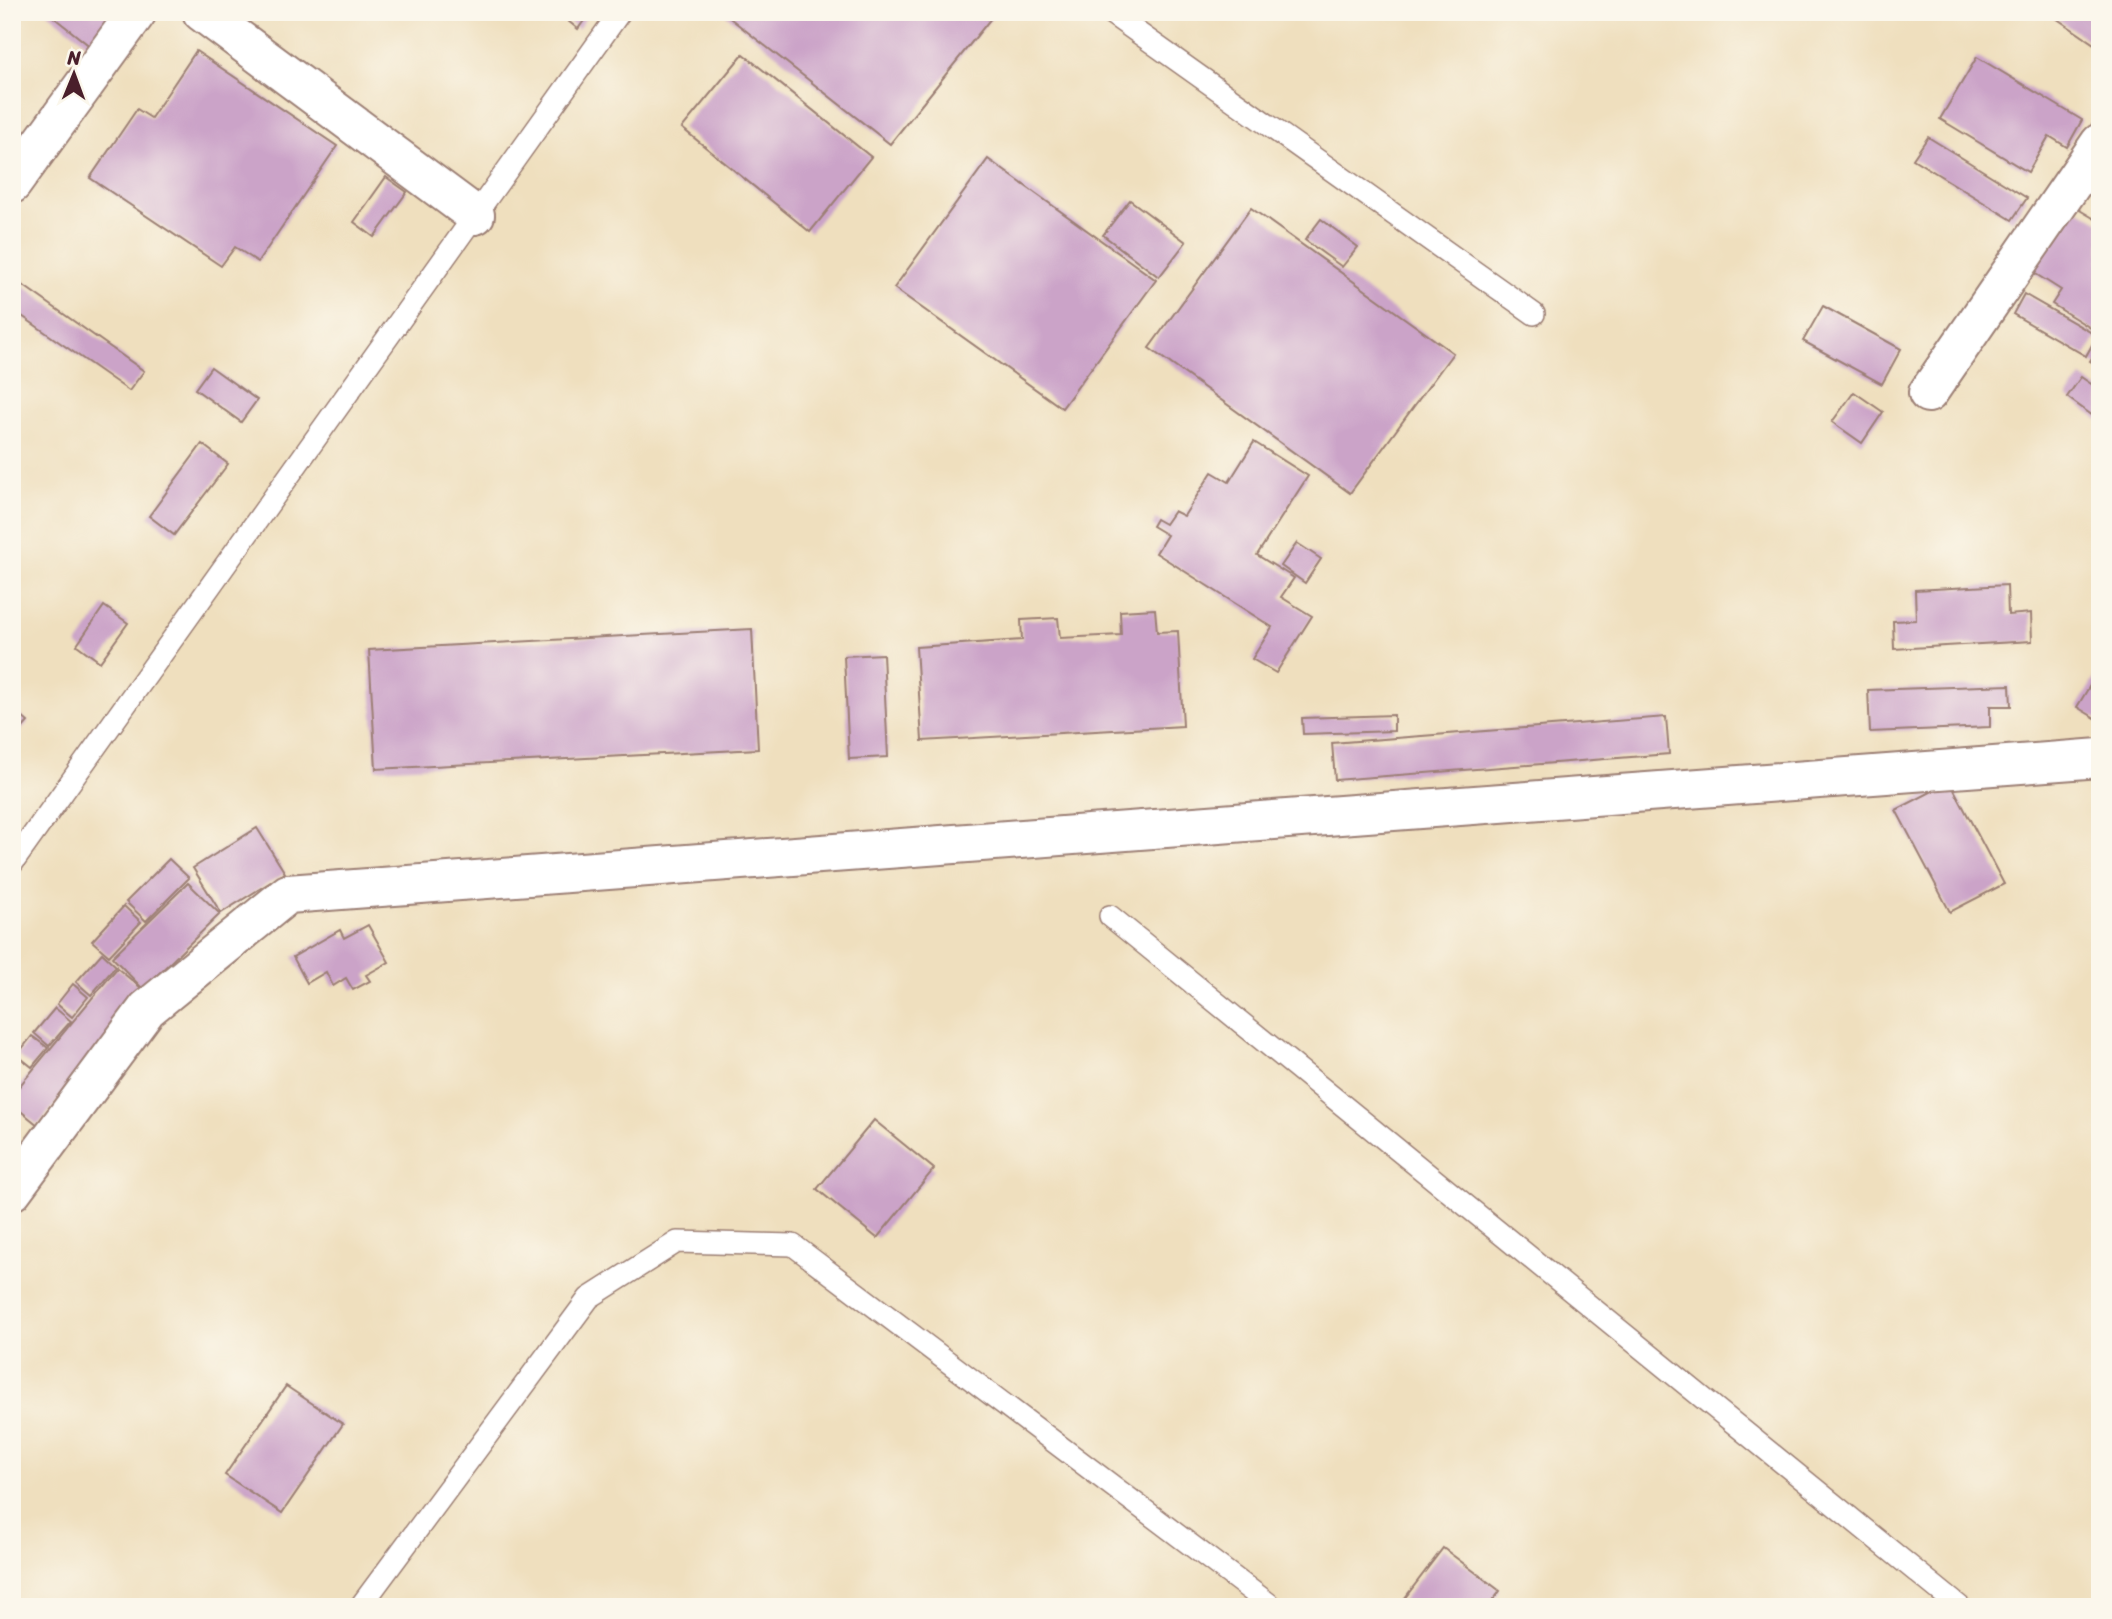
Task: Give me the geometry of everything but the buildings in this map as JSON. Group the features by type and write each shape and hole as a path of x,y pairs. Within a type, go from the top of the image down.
{"street":[{"path":"12,184 138,12"},
{"path":"202,12 475,215"},
{"path":"1928,393 2100,143"},
{"path":"12,1191 147,1009 288,894 2100,758"}],"lane":[{"path":"12,864 620,12"},
{"path":"1109,12 1534,314"},
{"path":"1110,916 1961,1607"},
{"path":"360,1607 589,1298 677,1242 793,1245 1273,1607"}]}
